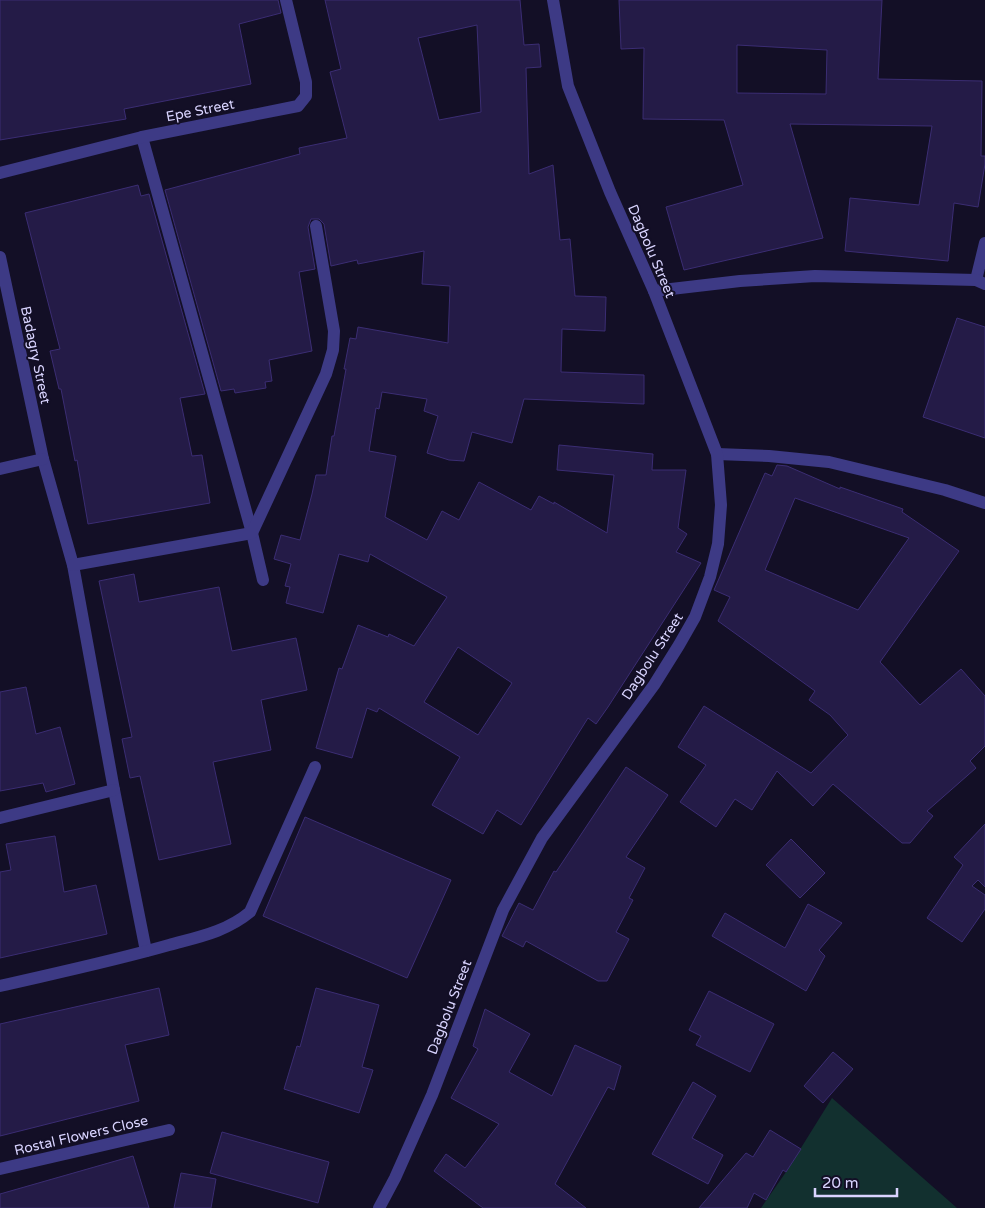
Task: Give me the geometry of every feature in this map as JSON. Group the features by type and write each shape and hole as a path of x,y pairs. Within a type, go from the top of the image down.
{"street":[{"name":"Epe Street","path":"0,173 142,137 298,106 306,96 306,82 286,0"},
{"name":"Dagbolu Street","path":"379,1208 395,1178 432,1096 503,910 542,838 654,684 695,617 710,577 718,544 721,505 717,454 654,291 610,192 568,86 553,0"},
{"path":"142,137 264,580"},
{"path":"252,533 326,374 333,350 334,331 316,226"},
{"path":"654,291 749,280 807,276 980,282 985,243"},
{"name":"Badagry Street","path":"0,257 43,459 73,565 114,790 146,951"},
{"path":"717,454 769,456 829,462 945,490 985,503"},
{"path":"0,468 43,459"},
{"path":"73,565 252,533"},
{"path":"0,986 146,951 226,929 239,922 250,912 315,767"},
{"path":"0,818 114,790"},
{"name":"Rostal Flowers Close","path":"0,1169 169,1130"}],"green space":[{"path":"832,1098 957,1208 761,1208"}],"building":[{"path":"0,0 278,0 281,13 239,24 251,84 124,109 126,119 0,140"},
{"path":"325,0 520,0 524,45 539,44 541,67 526,68 529,174 553,165 560,240 570,239 575,296 606,297 605,331 562,329 561,372 644,375 644,404 524,399 512,443 472,432 464,461 449,460 427,453 438,416 424,411 427,399 382,392 379,409 376,408 369,451 396,456 385,517 427,540 442,511 459,520 479,482 531,510 539,496 554,504 554,502 607,533 614,475 557,470 559,445 653,454 652,470 686,470 678,528 687,534 676,552 701,563 596,724 588,718 521,825 497,810 483,834 432,805 460,757 379,708 377,712 367,708 352,758 316,748 339,668 342,669 358,625 388,637 389,634 414,646 447,597 370,554 368,562 339,554 323,613 286,603 290,587 285,586 291,564 274,559 281,535 300,540 316,475 326,475 350,338 356,339 358,327 448,343 450,286 422,284 424,251 358,264 357,260 331,266 324,224 319,219 311,219 308,227 315,269 299,272 312,351 269,360 272,381 265,382 266,388 235,393 234,389 221,391 165,190 300,154 299,148 347,138 330,72 341,69","holes":["477,25 481,112 439,120 418,38","458,647 512,683 478,735 424,702"]},
{"path":"619,0 882,0 878,79 982,81 981,156 985,156 985,164 978,207 954,203 948,261 845,251 850,198 919,205 932,126 790,124 823,238 684,270 666,207 743,185 724,120 643,119 644,48 621,49","holes":["737,45 827,50 826,94 737,93"]},
{"path":"138,185 141,196 149,194 205,394 180,398 192,456 202,455 210,503 88,524 77,460 75,461 61,389 59,389 50,351 60,349 25,213"},
{"path":"957,318 985,327 985,438 923,417"},
{"path":"777,465 787,466 840,489 840,487 903,509 902,512 959,551 880,662 920,705 961,669 985,696 985,746 970,761 976,768 927,811 933,816 910,843 902,843 833,784 813,806 777,771 752,810 735,799 716,827 680,802 706,765 678,747 704,706 811,773 848,735 830,715 809,700 815,691 718,621 730,597 714,590 765,473 772,476","holes":["795,498 909,538 858,610 765,570"]},
{"path":"134,574 139,602 219,587 232,651 296,638 307,690 261,700 271,750 213,762 231,844 159,860 140,776 130,778 122,739 132,737 99,581"},
{"path":"26,687 36,734 60,727 75,784 46,792 43,783 0,791 0,692"},
{"path":"626,767 668,795 626,857 645,868 629,898 633,900 616,932 629,939 607,981 598,981 526,941 523,947 502,936 519,903 533,910 554,871 556,872"},
{"path":"305,817 451,880 407,978 263,916"},
{"path":"985,824 985,887 978,880 972,886 985,895 985,909 962,942 927,918 963,865 954,857"},
{"path":"55,836 64,892 96,885 107,934 0,958 0,872 11,870 6,844"},
{"path":"791,839 825,873 800,898 766,865"},
{"path":"808,904 842,923 819,950 825,956 806,991 712,936 725,913 785,948"},
{"path":"159,988 169,1035 125,1045 139,1101 0,1136 0,1024"},
{"path":"316,988 379,1005 362,1067 373,1070 359,1113 284,1089 297,1046 300,1047"},
{"path":"709,991 774,1024 750,1072 696,1045 701,1036 689,1030"},
{"path":"485,1009 530,1034 509,1072 552,1096 575,1045 621,1066 614,1090 608,1087 555,1184 586,1208 483,1208 434,1171 446,1154 465,1168 499,1124 451,1098 478,1049 473,1046"},
{"path":"833,1052 853,1069 823,1103 804,1086"},
{"path":"693,1082 716,1096 692,1138 723,1155 708,1184 652,1154"},
{"path":"770,1130 801,1149 786,1172 783,1170 766,1200 754,1193 747,1208 699,1208 746,1153 753,1157"},
{"path":"222,1132 329,1162 318,1203 210,1173"},
{"path":"133,1156 149,1208 0,1208 0,1194"},
{"path":"181,1173 216,1179 211,1208 174,1208"}]}
